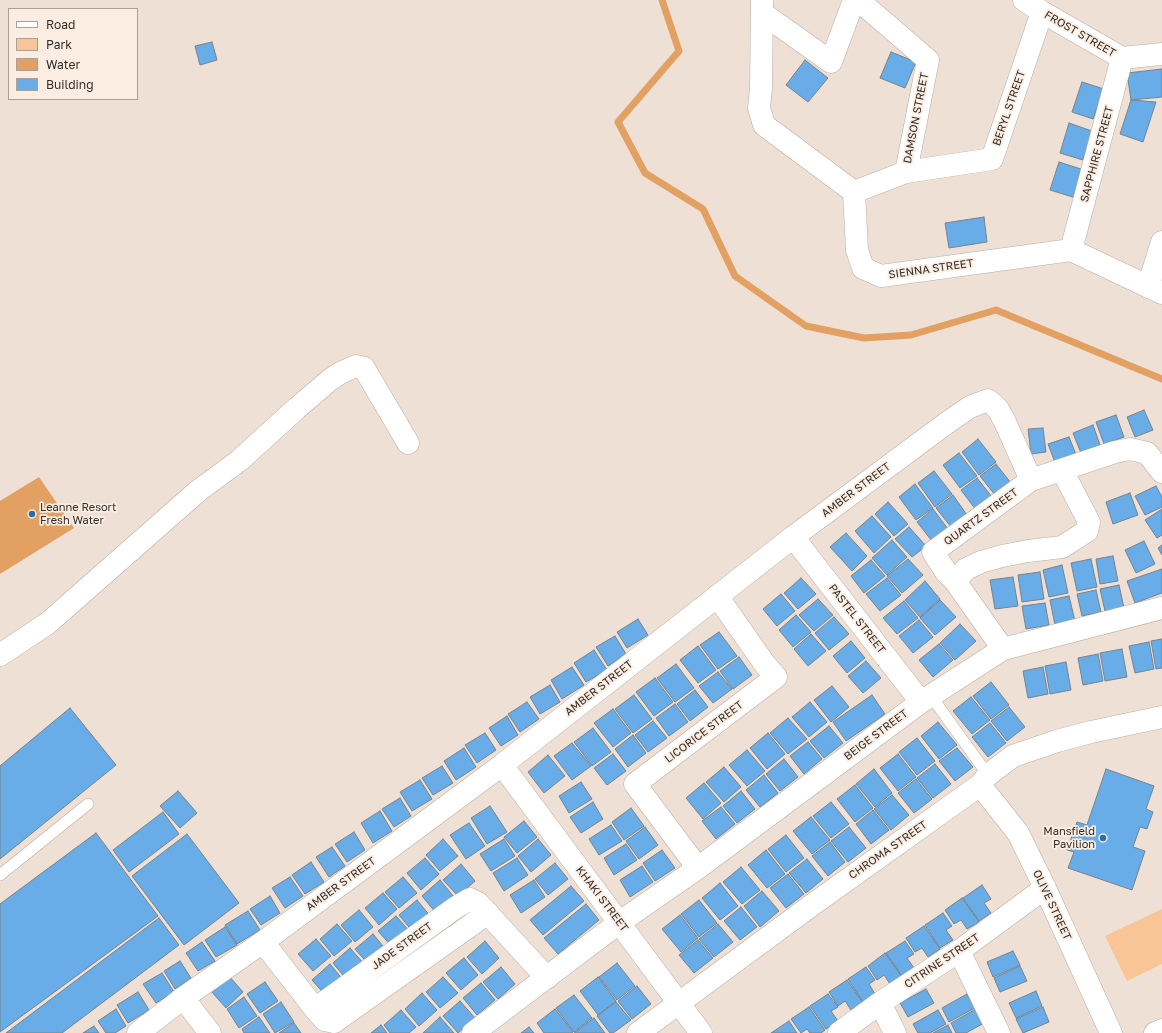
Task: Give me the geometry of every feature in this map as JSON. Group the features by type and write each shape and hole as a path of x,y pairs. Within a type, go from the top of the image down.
{"street":[{"path":"762,6 831,62 854,0"},
{"name":"DAMSON STREET","path":"858,0 928,60 906,172"},
{"name":"FROST STREET","path":"1024,0 1122,58 1162,54"},
{"path":"762,6 761,88 759,108 764,125 854,192"},
{"name":"BERYL STREET","path":"854,192 906,172 992,159 1042,12"},
{"name":"SAPPHIRE STREET","path":"1071,250 1122,58"},
{"name":"SIENNA STREET","path":"854,192 857,250 863,268 881,276 1071,250"},
{"path":"1071,250 1155,290 1162,242"},
{"path":"0,655 48,623 198,492 240,460 297,408 331,379 342,372 356,366 364,368 408,443"},
{"name":"AMBER STREET","path":"138,1033 183,998 263,942 502,766 793,537 948,422 970,408 988,400 998,409 1031,480"},
{"name":"QUARTZ STREET","path":"1003,649 933,552 1031,480 1115,452 1130,449 1147,453 1162,472"},
{"path":"955,581 966,570 982,562 1028,550 1062,547 1087,531 1089,522 1062,470"},
{"name":"PASTEL STREET","path":"793,537 926,699"},
{"name":"LICORICE STREET","path":"698,868 635,784 776,677 764,663 717,596"},
{"name":"BEIGE STREET","path":"620,922 698,868 926,699 1003,649 1162,608"},
{"name":"CHROMA STREET","path":"638,1033 984,780 1013,756 1057,741 1091,732 1162,717"},
{"name":"KHAKI STREET","path":"502,766 620,922 701,1033"},
{"name":"OLIVE STREET","path":"984,780 1018,833 1045,888 1111,1033"},
{"name":"CITRINE STREET","path":"838,1033 880,1003 959,951 1045,888"},
{"name":"JADE STREET","path":"263,942 315,1009 455,908 470,899 478,903 547,978"},
{"path":"473,1033 620,922"},
{"path":"959,951 999,1033"},
{"path":"183,998 210,1033"},
{"path":"880,1003 895,1033"},
{"path":"1155,1033 1162,1030"}],"lane":[{"path":"926,699 984,780"},
{"path":"0,875 88,804"}],"green space":[{"path":"1162,909 1162,964 1127,981 1105,936"}],"water":[{"name":"Leanne Resort Fresh Water","path":"39,477 74,528 0,574 0,501"}],"building":[{"path":"212,42 217,60 200,65 195,46"},
{"path":"891,52 916,62 905,88 880,78"},
{"path":"805,60 828,78 808,102 786,85"},
{"path":"1162,69 1162,97 1131,100 1127,73"},
{"path":"1082,82 1104,89 1093,119 1072,112"},
{"path":"1131,100 1156,102 1143,142 1120,134"},
{"path":"1069,123 1092,131 1083,160 1060,153"},
{"path":"1059,162 1084,170 1076,198 1050,190"},
{"path":"984,217 987,242 949,248 945,223"},
{"path":"1144,410 1153,430 1135,437 1127,417"},
{"path":"1116,415 1124,437 1104,444 1096,422"},
{"path":"1093,425 1100,445 1081,453 1073,433"},
{"path":"1043,428 1046,452 1031,454 1028,429"},
{"path":"1069,437 1077,457 1056,465 1048,444"},
{"path":"978,439 996,462 979,475 962,452"},
{"path":"959,453 977,476 960,488 943,465"},
{"path":"996,464 1011,483 995,495 980,476"},
{"path":"934,471 952,494 935,507 918,483"},
{"path":"977,478 992,497 976,510 961,490"},
{"path":"915,484 933,508 916,520 899,497"},
{"path":"1156,486 1162,497 1162,507 1145,515 1135,496"},
{"path":"1130,493 1138,515 1113,524 1106,502"},
{"path":"953,495 967,515 951,527 936,508"},
{"path":"888,502 908,524 894,536 875,514"},
{"path":"933,509 948,529 932,541 917,522"},
{"path":"1162,509 1162,535 1157,538 1145,520"},
{"path":"872,516 891,537 874,553 855,531"},
{"path":"909,527 926,546 912,557 895,539"},
{"path":"846,533 867,556 852,571 830,547"},
{"path":"892,540 907,557 887,575 872,558"},
{"path":"1144,541 1155,564 1136,573 1125,550"},
{"path":"1162,545 1162,555 1158,548"},
{"path":"1113,556 1118,581 1100,584 1096,559"},
{"path":"908,559 923,575 902,593 887,576"},
{"path":"1091,559 1097,587 1077,591 1071,563"},
{"path":"871,560 885,576 864,593 851,576"},
{"path":"1062,565 1068,593 1049,597 1043,570"},
{"path":"1162,569 1162,593 1135,603 1127,581"},
{"path":"1040,572 1044,599 1022,602 1018,575"},
{"path":"1013,577 1018,606 995,609 990,580"},
{"path":"801,578 816,594 798,609 784,593"},
{"path":"887,578 901,595 880,611 866,594"},
{"path":"925,581 940,599 920,617 905,600"},
{"path":"1119,585 1124,608 1105,611 1100,589"},
{"path":"1096,590 1101,612 1082,616 1077,594"},
{"path":"781,594 795,611 777,626 763,609"},
{"path":"1069,596 1075,621 1055,625 1050,600"},
{"path":"818,599 833,615 814,631 799,615"},
{"path":"940,600 956,617 935,635 920,618"},
{"path":"904,601 918,618 897,634 883,618"},
{"path":"1045,603 1049,625 1026,629 1022,606"},
{"path":"796,615 811,632 793,647 779,630"},
{"path":"834,617 849,634 829,650 815,633"},
{"path":"638,619 648,635 627,648 617,632"},
{"path":"919,620 933,637 913,653 899,636"},
{"path":"960,624 976,641 955,660 940,643"},
{"path":"719,632 737,656 718,669 700,645"},
{"path":"811,634 826,651 808,666 794,649"},
{"path":"615,636 626,654 608,666 596,647"},
{"path":"1162,639 1162,668 1156,669 1151,641"},
{"path":"851,641 865,658 847,673 833,656"},
{"path":"1149,642 1154,669 1135,673 1129,646"},
{"path":"939,644 953,660 933,677 919,660"},
{"path":"698,646 716,670 698,683 680,660"},
{"path":"1122,649 1127,677 1105,681 1100,653"},
{"path":"594,650 607,670 586,682 574,663"},
{"path":"1098,654 1103,681 1083,685 1078,658"},
{"path":"739,657 752,675 733,689 720,671"},
{"path":"866,661 881,678 863,693 848,676"},
{"path":"1066,662 1071,690 1050,694 1045,666"},
{"path":"676,664 694,688 675,702 657,678"},
{"path":"572,667 584,685 562,699 551,680"},
{"path":"1043,667 1048,694 1028,698 1023,671"},
{"path":"718,672 732,689 713,703 699,686"},
{"path":"655,678 673,702 654,716 636,692"},
{"path":"991,682 1009,705 991,719 973,696"},
{"path":"550,685 560,702 540,714 530,697"},
{"path":"832,686 849,707 831,722 814,700"},
{"path":"695,690 708,707 690,721 677,704"},
{"path":"634,695 652,719 633,733 615,709"},
{"path":"872,695 885,714 846,741 833,722"},
{"path":"971,697 990,720 972,734 953,711"},
{"path":"527,702 539,719 520,732 508,714"},
{"path":"810,702 827,722 809,737 792,717"},
{"path":"675,704 688,722 669,736 656,718"},
{"path":"1009,707 1025,727 1007,741 991,721"},
{"path":"70,708 116,765 0,859 0,766"},
{"path":"613,709 631,733 613,747 594,723"},
{"path":"507,716 518,735 501,746 489,728"},
{"path":"788,718 807,739 788,754 770,733"},
{"path":"653,721 667,738 648,752 635,735"},
{"path":"938,722 957,745 939,759 921,736"},
{"path":"990,723 1006,743 988,757 972,737"},
{"path":"829,726 843,743 824,758 810,741"},
{"path":"593,728 611,752 592,766 574,742"},
{"path":"485,733 496,750 477,763 465,745"},
{"path":"768,733 785,754 767,769 750,748"},
{"path":"633,735 646,753 628,767 615,749"},
{"path":"917,738 935,761 917,775 899,752"},
{"path":"808,742 822,759 804,774 790,756"},
{"path":"572,743 591,766 572,780 554,756"},
{"path":"464,748 476,767 456,780 444,761"},
{"path":"957,748 973,767 955,781 939,761"},
{"path":"747,750 765,771 747,786 729,765"},
{"path":"613,754 626,771 607,785 594,768"},
{"path":"898,754 916,777 898,791 880,768"},
{"path":"548,755 565,776 544,793 528,772"},
{"path":"784,759 798,777 780,791 766,774"},
{"path":"935,764 951,784 933,798 917,778"},
{"path":"442,766 453,783 433,795 422,778"},
{"path":"724,767 741,787 724,802 706,782"},
{"path":"874,769 892,793 875,807 856,784"},
{"name":"Mansfield Pavilion","path":"1106,769 1154,786 1146,809 1153,812 1147,829 1140,827 1133,847 1145,851 1132,890 1068,868 1074,852 1067,850 1077,822 1087,825"},
{"path":"764,775 778,793 760,807 746,790"},
{"path":"916,779 932,799 914,813 898,793"},
{"path":"420,780 432,799 412,811 400,792"},
{"path":"581,782 592,799 569,813 559,796"},
{"path":"704,783 721,803 703,819 686,798"},
{"path":"855,785 873,808 855,822 837,799"},
{"path":"178,791 197,813 180,828 160,806"},
{"path":"741,791 755,809 737,823 723,806"},
{"path":"892,795 909,815 891,830 874,809"},
{"path":"400,798 411,816 394,827 382,809"},
{"path":"593,802 603,819 581,833 570,817"},
{"path":"831,802 849,824 831,838 813,816"},
{"path":"490,806 507,832 487,844 471,818"},
{"path":"721,807 735,824 716,839 702,821"},
{"path":"631,808 644,826 624,840 612,822"},
{"path":"873,810 889,830 871,844 856,824"},
{"path":"380,811 392,831 373,843 361,823"},
{"path":"163,812 179,834 129,872 113,850"},
{"path":"811,817 830,840 812,854 793,831"},
{"path":"524,821 537,837 517,853 504,837"},
{"path":"469,823 485,846 466,859 450,835"},
{"path":"611,825 622,841 599,855 589,839"},
{"path":"645,827 658,845 639,859 626,841"},
{"path":"849,827 866,848 848,862 831,841"},
{"path":"354,832 365,850 347,862 335,844"},
{"path":"96,833 158,916 0,1032 0,904"},
{"path":"187,834 239,903 184,945 132,876"},
{"path":"786,835 804,858 786,872 768,849"},
{"path":"443,839 458,856 440,871 426,855"},
{"path":"504,839 515,856 491,871 480,854"},
{"path":"538,839 551,855 531,872 518,856"},
{"path":"830,842 845,862 828,876 812,856"},
{"path":"626,844 637,860 614,875 604,858"},
{"path":"332,847 345,866 329,877 316,857"},
{"path":"662,850 675,868 655,881 643,863"},
{"path":"766,850 785,874 767,888 748,865"},
{"path":"425,858 439,874 421,890 407,873"},
{"path":"517,858 528,875 504,891 493,873"},
{"path":"807,859 823,879 806,893 789,873"},
{"path":"311,862 324,882 305,894 292,875"},
{"path":"555,863 568,879 548,895 535,879"},
{"path":"461,864 475,881 458,896 443,880"},
{"path":"642,866 653,882 630,897 620,880"},
{"path":"741,867 760,890 742,904 723,882"},
{"path":"788,874 804,894 786,908 770,888"},
{"path":"290,877 303,896 285,908 272,888"},
{"path":"403,877 417,893 399,908 385,892"},
{"path":"440,880 454,897 436,913 422,896"},
{"path":"534,880 545,897 521,913 510,895"},
{"path":"720,883 738,906 720,920 702,898"},
{"path":"982,885 991,899 984,903 991,913 979,921 963,898"},
{"path":"571,886 584,901 543,935 530,920"},
{"path":"762,891 779,911 760,927 744,906"},
{"path":"383,893 397,909 379,925 365,908"},
{"path":"270,896 280,913 261,925 250,909"},
{"path":"962,898 979,922 967,929 961,920 954,924 945,910"},
{"path":"417,900 431,917 413,932 399,915"},
{"path":"699,900 717,923 699,937 681,914"},
{"path":"586,904 599,920 558,954 544,938"},
{"path":"741,907 757,927 740,940 724,921"},
{"path":"359,910 373,927 355,942 341,925"},
{"path":"248,911 260,930 237,944 225,925"},
{"path":"943,913 952,926 946,930 953,940 940,948 925,925"},
{"path":"680,915 698,938 681,952 662,929"},
{"path":"396,916 411,933 393,948 378,931"},
{"path":"159,918 179,945 62,1033 6,1033"},
{"path":"337,924 352,941 334,956 320,939"},
{"path":"718,924 733,942 714,957 699,939"},
{"path":"924,926 940,949 928,957 922,948 915,952 906,938"},
{"path":"225,927 237,945 216,957 205,940"},
{"path":"373,934 387,951 370,966 355,949"},
{"path":"316,939 331,956 313,971 298,954"},
{"path":"698,940 713,958 694,973 679,955"},
{"path":"485,941 499,958 482,974 467,957"},
{"path":"905,941 914,954 907,958 914,968 902,976 886,953"},
{"path":"202,942 215,961 198,971 186,953"},
{"path":"350,948 365,965 347,980 333,963"},
{"path":"1013,951 1020,965 993,977 987,962"},
{"path":"885,953 902,977 890,984 884,975 877,980 868,966"},
{"path":"464,958 478,975 461,990 446,973"},
{"path":"180,961 191,978 175,989 164,971"},
{"path":"617,963 635,986 617,1000 599,977"},
{"path":"330,964 344,981 326,996 312,980"},
{"path":"1020,966 1027,981 1000,992 994,978"},
{"path":"501,967 515,984 498,999 483,982"},
{"path":"866,967 875,980 869,984 875,994 863,1002 848,979"},
{"path":"162,973 174,992 156,1003 143,984"},
{"path":"229,976 243,992 226,1008 211,991"},
{"path":"443,977 458,993 440,1008 426,992"},
{"path":"598,977 616,1001 598,1015 580,991"},
{"path":"847,980 863,1003 851,1010 845,1001 838,1006 829,992"},
{"path":"265,982 278,1001 260,1013 247,994"},
{"path":"481,983 495,1000 477,1015 463,998"},
{"path":"637,986 651,1004 632,1019 618,1001"},
{"path":"926,989 934,1003 908,1017 900,1003"},
{"path":"1036,991 1042,1006 1016,1018 1009,1003"},
{"path":"138,992 149,1010 128,1023 117,1005"},
{"path":"422,993 437,1010 419,1026 405,1009"},
{"path":"828,994 838,1007 831,1011 838,1021 826,1029 810,1006"},
{"path":"967,994 975,1008 949,1022 942,1008"},
{"path":"574,995 592,1018 574,1032 556,1008"},
{"path":"244,997 257,1016 239,1028 227,1009"},
{"path":"460,1001 475,1018 458,1033 443,1016"},
{"path":"281,1002 294,1022 275,1033 263,1014"},
{"path":"616,1002 631,1020 613,1033 610,1033 597,1016"},
{"path":"809,1007 825,1030 821,1033 810,1033 807,1029 801,1033 791,1019"},
{"path":"1043,1007 1049,1022 1023,1033 1016,1019"},
{"path":"116,1009 126,1026 115,1033 106,1033 98,1021"},
{"path":"555,1009 573,1032 572,1033 544,1033 537,1023"},
{"path":"976,1009 984,1023 966,1033 956,1033 951,1023"},
{"path":"401,1010 416,1027 409,1033 390,1033 384,1025"},
{"path":"938,1010 946,1024 930,1033 918,1033 913,1024"},
{"path":"259,1017 270,1033 244,1033 242,1029"},
{"path":"440,1017 454,1033 423,1033"},
{"path":"594,1018 605,1033 574,1033"},
{"path":"789,1021 797,1033 771,1033"},
{"path":"294,1023 301,1033 279,1033"},
{"path":"381,1025 387,1033 371,1033"},
{"path":"948,1025 952,1033 933,1033"},
{"path":"94,1026 99,1033 83,1033"},
{"path":"529,1027 534,1033 521,1033"}],"waterway":[{"path":"662,0 679,51 618,122 645,173 703,209 735,276 806,326 864,338 911,335 996,310 1162,379"}],"place":[{"name":"Leanne Resort Fresh Water","path":"32,514"},
{"name":"Mansfield Pavilion","path":"1103,838"}]}
